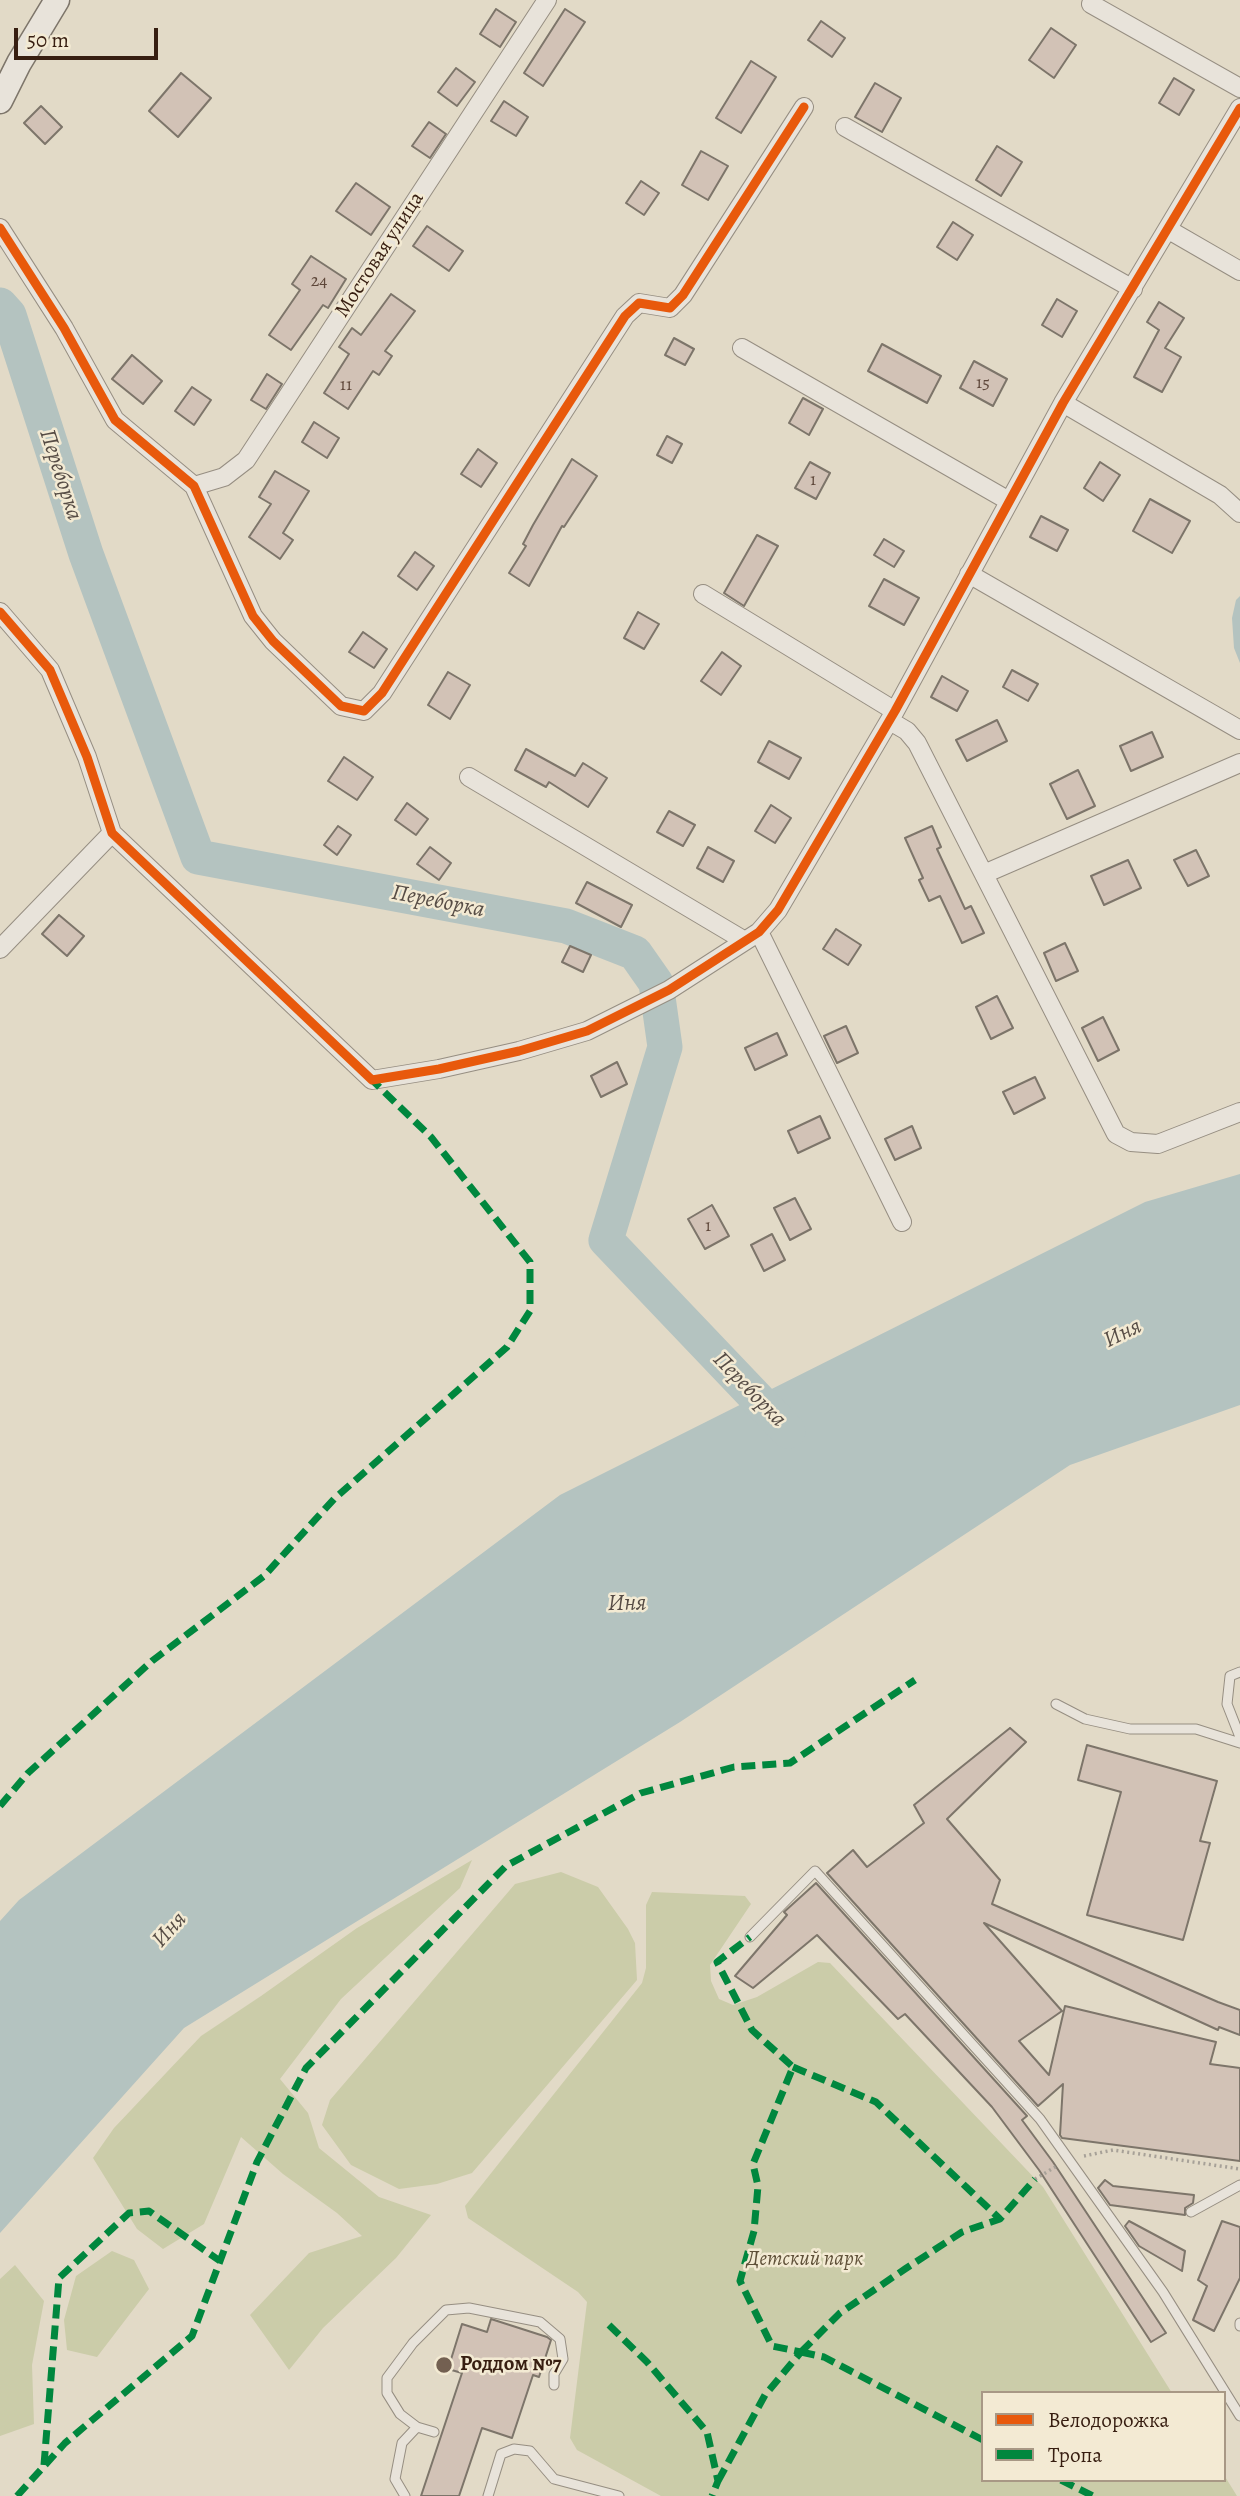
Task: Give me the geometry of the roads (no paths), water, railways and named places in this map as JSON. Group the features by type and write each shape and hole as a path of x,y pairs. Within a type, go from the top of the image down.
{"main road":[{"path":"0,101 19,63 57,0"}],"street":[{"name":"Мостовая улица","path":"194,486 224,477 246,460 547,0"},
{"path":"1091,4 1240,88"},
{"path":"0,228 64,328 115,420 194,486 253,616 273,641 341,706 364,711 382,693 625,316 639,303 670,309 683,295 804,107"},
{"path":"0,612 50,670 87,757 112,833 372,1080 439,1069 519,1051 587,1031 669,990 752,936 778,910 893,716 1063,402 1240,108"},
{"path":"845,127 1133,289"},
{"path":"1169,230 1240,271"},
{"path":"742,348 1009,501"},
{"path":"1063,402 1220,495 1240,513"},
{"path":"969,575 1240,729"},
{"path":"703,594 893,716 917,743 1116,1134 1130,1142 1158,1144 1240,1112"},
{"path":"984,874 1240,763"},
{"path":"469,777 752,936 902,1222"},
{"path":"0,949 112,833"}],"lane":[{"path":"1240,1672 1230,1676 1227,1704 1240,1740"},
{"path":"1056,1704 1085,1719 1130,1729 1196,1728 1240,1740"},
{"path":"750,1937 816,1871 1040,2119 1163,2292 1224,2391"},
{"path":"1191,2212 1240,2185"},
{"path":"434,2432 416,2427 400,2414 387,2393 387,2378 413,2343 446,2310 469,2308 540,2322 560,2339 563,2359 554,2374 554,2385"},
{"path":"1226,2393 1240,2416"},
{"path":"405,2496 395,2479 402,2443 416,2427"},
{"path":"488,2496 501,2454 514,2449 530,2451 554,2479 619,2496"}],"water":[{"path":"1240,596 1240,663 1234,648 1232,618 1236,600"},
{"name":"Иня","path":"1240,1174 1240,1405 1070,1465 680,1722 184,2028 0,2233 0,1921 19,1900 560,1495 1145,1202"}],"waterway":[{"name":"Переборка","path":"0,305 9,315 86,554 198,857 566,926 635,953 656,983 665,1047 606,1240 788,1431"}],"place":[{"name":"Роддом №7","path":"444,2365"}],"park label":[{"name":"Детский парк","path":"805,2260"}]}
